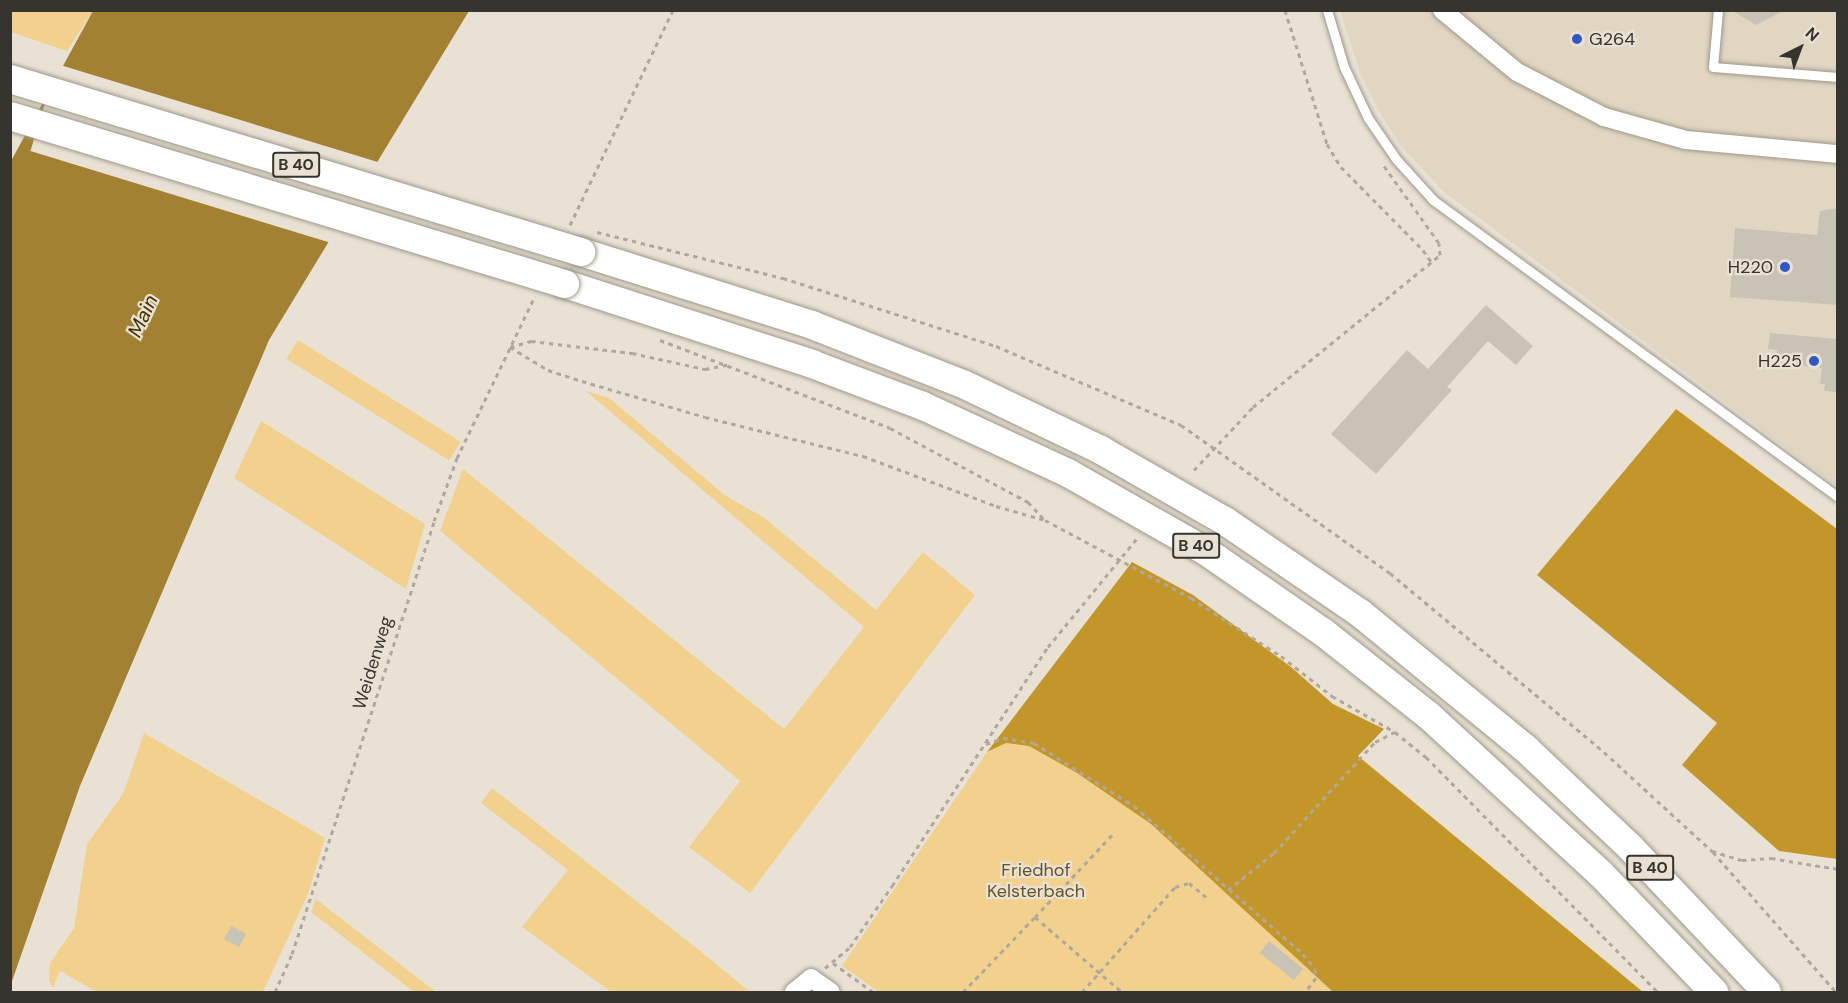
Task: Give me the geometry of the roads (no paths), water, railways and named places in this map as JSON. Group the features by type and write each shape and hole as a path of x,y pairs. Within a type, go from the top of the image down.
{"highway":[{"name":"B 40","path":"10,79 579,239 812,325 965,385 1138,469 1225,520 1360,613 1526,749 1630,847 1767,993"},
{"name":"B 40","path":"10,116 565,284 812,364 923,406 1068,473 1207,552 1324,633 1428,715 1600,873 1714,993"}],"street":[{"path":"1442,10 1517,72 1605,117 1686,140 1838,154"},
{"path":"794,993 810,978 831,993"}],"lane":[{"path":"1327,10 1344,67 1368,118 1396,159 1433,200 1838,497"},
{"path":"1718,10 1713,67 1838,77"}],"water":[{"name":"Main","path":"93,11 469,11 269,340 80,786 11,984 11,161"}],"place":[{"name":"G264","path":"1577,39"},
{"name":"H220","path":"1785,267"},
{"name":"H225","path":"1814,361"}],"park label":[{"name":"Friedhof Kelsterbach","path":"1036,881"}]}
